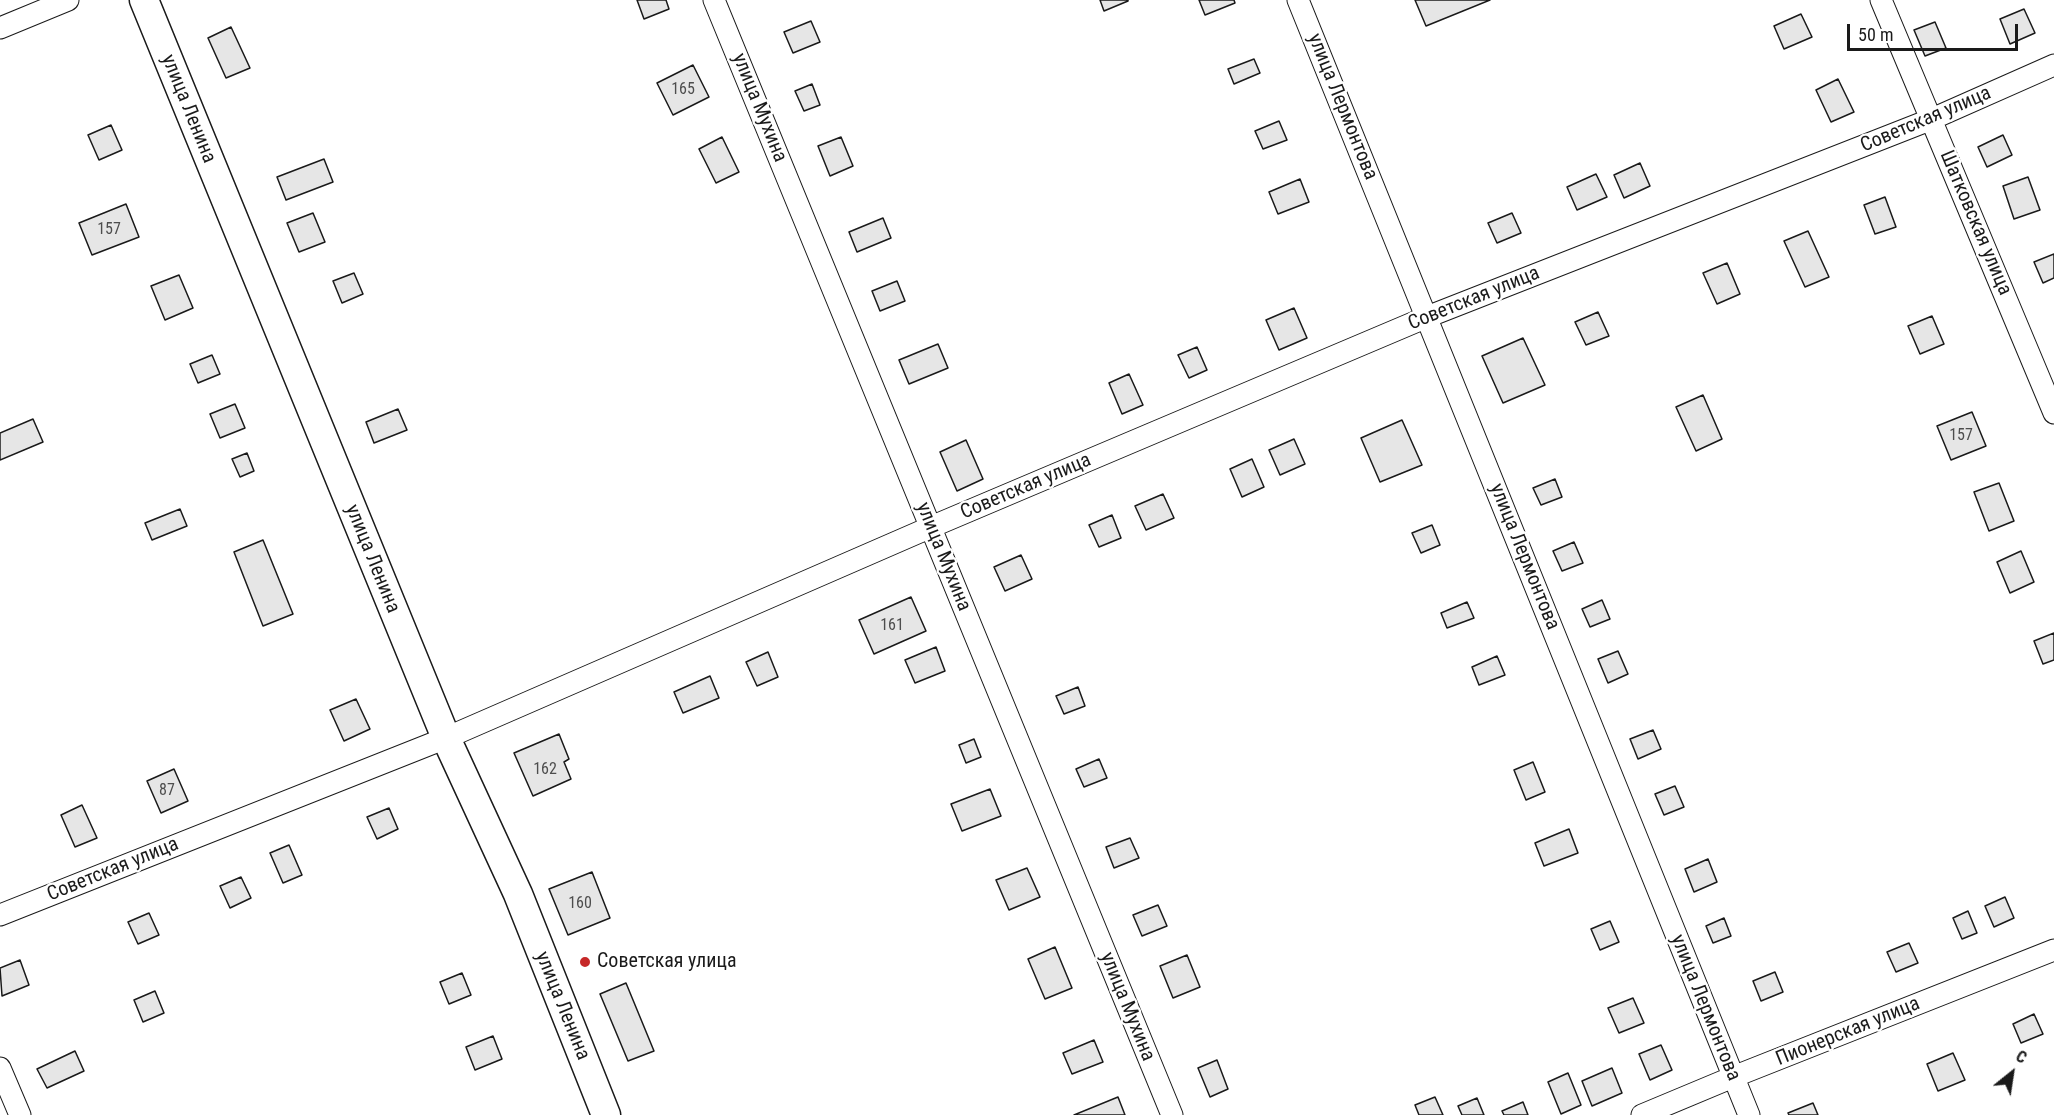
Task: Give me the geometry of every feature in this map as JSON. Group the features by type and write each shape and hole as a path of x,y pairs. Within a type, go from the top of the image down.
{"main road":[{"name":"улица Ленина","path":"144,0 446,738 518,894 606,1115"}],"street":[{"path":"0,28 68,0"},
{"name":"улица Мухина","path":"714,0 1172,1115"},
{"name":"улица Лермонтова","path":"1298,0 1749,1115"},
{"name":"Шатковская улица","path":"1881,0 2054,413"},
{"name":"Советская улица","path":"0,915 446,738 931,527 1427,317 1932,119 2054,65"},
{"name":"Пионерская улица","path":"1642,1115 2054,950"},
{"path":"0,1068 20,1115"}],"building":[{"path":"637,0 666,0 669,9 644,19"},
{"path":"1100,0 1128,0 1128,1 1104,11"},
{"path":"1199,0 1234,0 1235,3 1205,15"},
{"path":"1415,0 1490,0 1426,26"},
{"path":"2024,9 2035,33 2010,44 2000,19"},
{"path":"1801,14 1812,37 1784,49 1774,26"},
{"path":"811,21 820,42 793,53 784,32"},
{"path":"1935,22 1946,48 1925,56 1914,30"},
{"path":"231,27 250,68 226,78 208,38"},
{"path":"1254,59 1260,73 1234,84 1228,69"},
{"path":"693,65 709,97 673,115 657,83"},
{"path":"1838,79 1854,112 1831,122 1816,90"},
{"path":"812,84 820,105 804,111 795,91"},
{"path":"1279,121 1287,140 1263,149 1255,131"},
{"path":"111,125 122,150 99,160 88,135"},
{"path":"2003,135 2012,155 1987,167 1978,147"},
{"path":"722,137 739,172 716,183 699,149"},
{"path":"841,137 853,166 830,176 818,146"},
{"path":"324,159 333,182 286,200 277,177"},
{"path":"1640,163 1650,186 1624,198 1614,175"},
{"path":"1596,174 1607,197 1577,210 1567,187"},
{"path":"2028,177 2040,210 2014,219 2003,186"},
{"path":"1300,179 1309,202 1278,214 1269,192"},
{"path":"1885,197 1896,227 1875,234 1864,205"},
{"path":"126,204 139,237 92,255 79,223"},
{"path":"313,213 325,242 299,252 287,223"},
{"path":"1512,213 1521,233 1497,243 1488,223"},
{"path":"883,218 891,238 857,252 849,232"},
{"path":"1808,231 1829,277 1805,287 1784,241"},
{"path":"2054,254 2054,278 2043,283 2034,262"},
{"path":"1727,263 1740,294 1717,304 1703,273"},
{"path":"354,273 363,294 342,303 333,281"},
{"path":"179,275 193,308 165,320 151,286"},
{"path":"897,281 905,301 880,311 872,291"},
{"path":"1294,308 1307,338 1279,350 1266,320"},
{"path":"1598,312 1609,336 1586,345 1575,322"},
{"path":"1932,316 1944,344 1920,354 1908,326"},
{"path":"1523,338 1545,385 1503,403 1482,356"},
{"path":"938,344 948,368 909,384 899,360"},
{"path":"1197,347 1207,370 1189,378 1178,355"},
{"path":"212,355 220,374 198,383 190,364"},
{"path":"1129,374 1143,405 1122,414 1109,383"},
{"path":"1703,395 1722,439 1696,451 1676,407"},
{"path":"235,404 245,428 220,438 210,414"},
{"path":"398,409 407,430 374,443 366,422"},
{"path":"1972,412 1986,446 1951,460 1937,426"},
{"path":"33,419 43,442 0,460 0,433"},
{"path":"1402,420 1422,465 1380,482 1361,438"},
{"path":"1294,439 1305,464 1280,475 1269,450"},
{"path":"966,440 983,479 957,491 940,452"},
{"path":"247,453 254,471 240,477 232,459"},
{"path":"1252,459 1264,487 1242,497 1230,469"},
{"path":"1555,479 1562,497 1541,505 1533,488"},
{"path":"1999,483 2014,521 1989,531 1974,492"},
{"path":"1163,494 1174,518 1146,530 1135,506"},
{"path":"180,509 187,526 152,540 145,523"},
{"path":"1112,515 1121,538 1099,547 1089,525"},
{"path":"1432,525 1440,545 1421,553 1412,533"},
{"path":"263,540 293,614 263,626 234,552"},
{"path":"1574,542 1583,563 1562,571 1553,551"},
{"path":"2021,551 2034,582 2010,593 1997,562"},
{"path":"1021,555 1032,579 1005,591 994,567"},
{"path":"911,597 926,631 874,654 859,620"},
{"path":"1602,600 1610,619 1590,627 1582,609"},
{"path":"1467,602 1474,618 1447,628 1441,613"},
{"path":"2054,633 2054,660 2043,664 2034,641"},
{"path":"936,647 945,671 915,683 905,660"},
{"path":"1618,651 1628,674 1608,683 1598,659"},
{"path":"768,652 778,677 757,686 746,662"},
{"path":"1497,656 1505,675 1479,685 1472,667"},
{"path":"710,676 719,698 683,713 674,692"},
{"path":"1078,687 1085,706 1064,714 1056,696"},
{"path":"356,699 370,729 344,741 330,710"},
{"path":"1653,730 1661,749 1638,759 1630,739"},
{"path":"559,734 569,759 564,762 571,779 533,796 514,753"},
{"path":"974,739 981,757 966,763 959,745"},
{"path":"1099,759 1107,778 1084,787 1076,769"},
{"path":"1533,762 1545,792 1526,800 1514,770"},
{"path":"174,769 188,801 161,813 147,781"},
{"path":"1675,786 1684,807 1664,815 1655,794"},
{"path":"990,789 1001,816 962,831 951,804"},
{"path":"82,805 97,838 75,847 61,815"},
{"path":"389,808 398,829 377,839 367,817"},
{"path":"1569,829 1578,853 1544,866 1535,843"},
{"path":"1130,838 1139,858 1114,868 1106,847"},
{"path":"289,845 302,875 283,883 270,853"},
{"path":"1708,859 1717,882 1694,892 1685,869"},
{"path":"1027,868 1040,897 1009,910 996,880"},
{"path":"592,872 610,918 568,935 549,889"},
{"path":"241,877 251,898 230,908 220,886"},
{"path":"2005,897 2014,918 1994,927 1985,906"},
{"path":"1158,905 1167,926 1142,936 1133,915"},
{"path":"1968,911 1977,933 1962,939 1953,918"},
{"path":"149,913 159,935 138,944 128,922"},
{"path":"1724,918 1731,936 1713,943 1706,926"},
{"path":"1610,921 1619,942 1600,950 1591,929"},
{"path":"1909,943 1918,963 1896,972 1887,952"},
{"path":"1055,947 1072,988 1045,999 1028,959"},
{"path":"1187,955 1200,987 1173,998 1160,966"},
{"path":"20,960 29,985 2,996 0,968"},
{"path":"1775,972 1783,992 1761,1001 1753,981"},
{"path":"462,973 471,995 449,1004 440,982"},
{"path":"626,983 654,1051 628,1061 600,994"},
{"path":"155,991 164,1013 143,1022 134,1000"},
{"path":"1633,998 1644,1023 1619,1033 1608,1008"},
{"path":"2034,1014 2043,1034 2021,1043 2013,1024"},
{"path":"493,1036 502,1059 475,1070 466,1047"},
{"path":"1094,1040 1103,1062 1072,1074 1063,1053"},
{"path":"1661,1045 1672,1070 1650,1080 1639,1054"},
{"path":"75,1051 84,1071 47,1088 37,1069"},
{"path":"1953,1053 1965,1080 1938,1091 1927,1064"},
{"path":"1217,1060 1228,1089 1210,1097 1198,1068"},
{"path":"1612,1068 1622,1093 1592,1106 1582,1081"},
{"path":"1568,1073 1581,1105 1561,1114 1548,1082"},
{"path":"1118,1097 1125,1115 1074,1115"},
{"path":"1435,1097 1443,1115 1419,1115 1415,1105"},
{"path":"1477,1098 1484,1115 1462,1115 1458,1106"},
{"path":"1523,1102 1528,1115 1504,1115 1502,1111"},
{"path":"1813,1103 1818,1115 1789,1115 1788,1113"}],"place":[{"name":"Советская улица","path":"585,962"}]}
